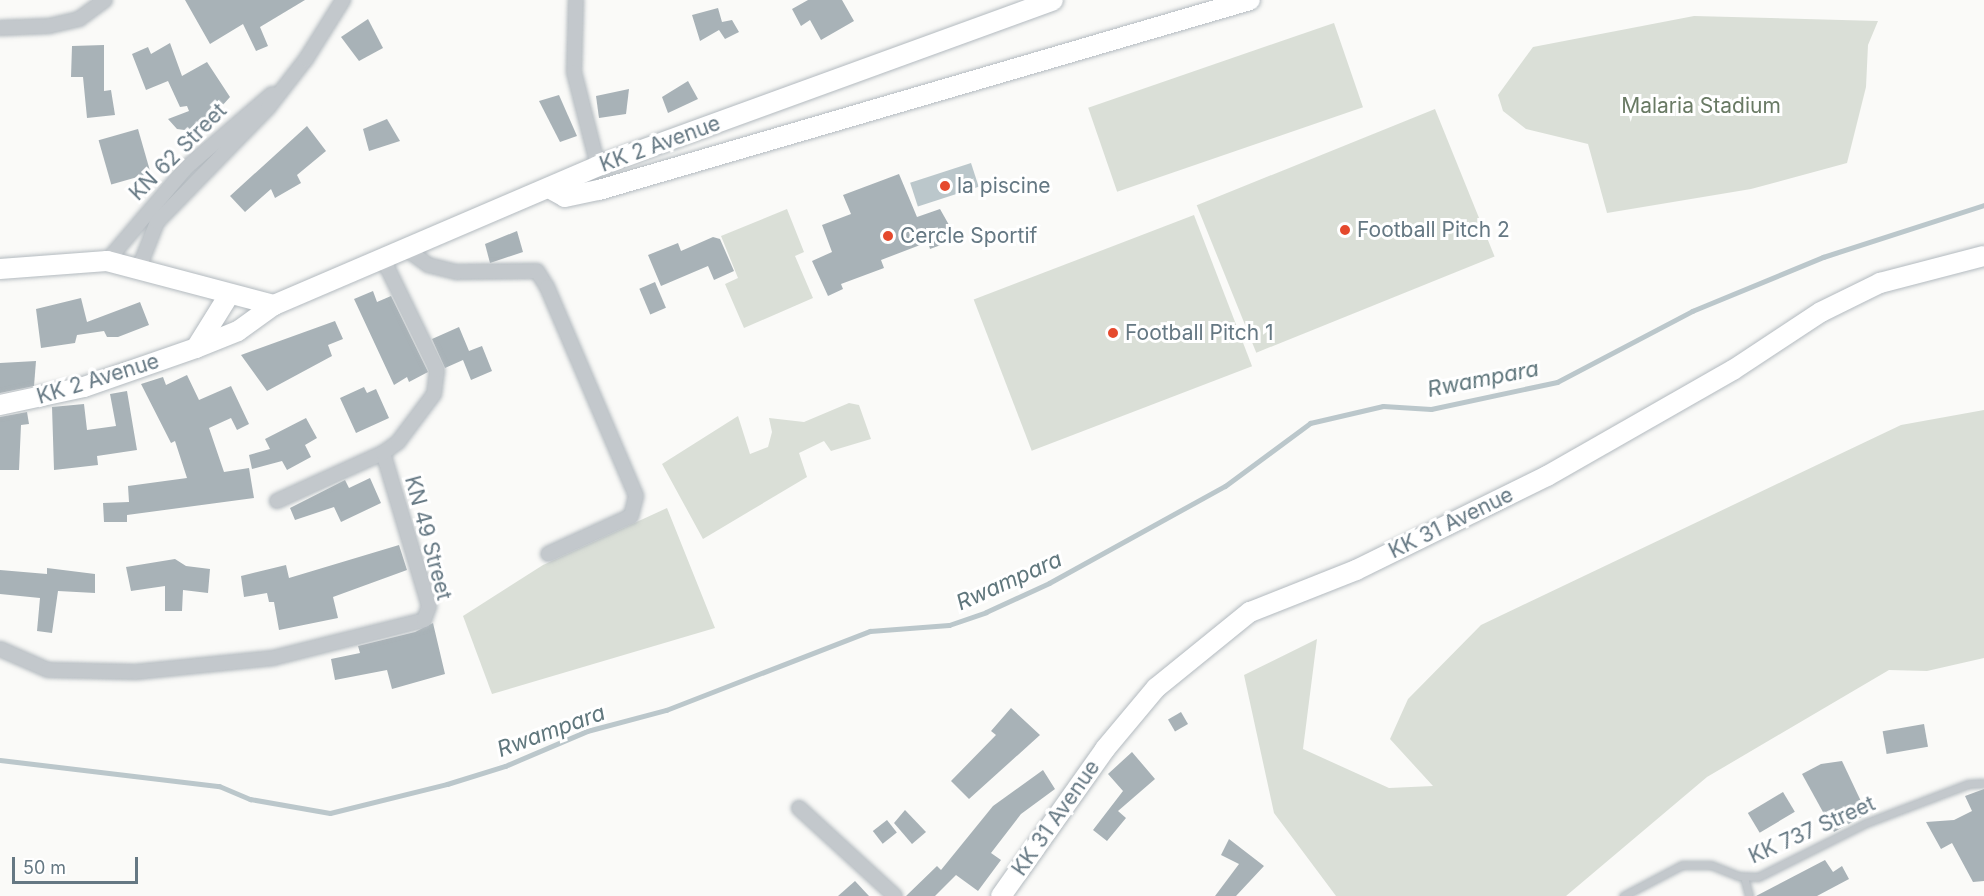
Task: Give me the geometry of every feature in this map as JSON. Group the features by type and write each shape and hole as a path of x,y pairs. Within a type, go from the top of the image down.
{"main road":[{"name":"KK 2 Avenue","path":"0,405 84,387 196,348 238,331 274,305 409,251 598,166 1053,0"},
{"path":"549,188 565,197 599,190 1250,0"},
{"name":"KK 31 Avenue","path":"1001,896 1105,749 1156,688 1250,612 1356,570 1547,476 1733,370 1821,312 1880,283 1984,256"},
{"path":"0,268 107,261 274,305"},
{"path":"196,348 229,295"}],"street":[{"path":"0,28 49,26 79,19 105,0"},
{"name":"KN 62 Street","path":"139,268 158,222 288,81 343,0"},
{"path":"576,0 574,72 598,166"},
{"name":"KN 62 Street","path":"107,261 187,167 288,81"},
{"path":"409,251 428,265 457,272 537,272 547,287 636,496 631,516 548,554"},
{"name":"KN 49 Street","path":"0,649 48,670 135,672 273,658 424,620 429,606 383,453 398,442 438,386 437,370 425,340 384,261"},
{"path":"277,501 383,453"},
{"path":"799,808 895,896"}],"lane":[{"name":"KK 737 Street","path":"1623,896 1682,866 1711,865 1744,877 1758,877 1866,823 1968,784 1984,783"},
{"path":"1744,877 1749,896"}],"green space":[{"name":"Malaria Stadium","path":"1694,16 1878,21 1868,45 1866,87 1847,163 1751,189 1607,213 1588,144 1526,129 1503,111 1498,95 1533,47"},
{"path":"1334,23 1363,107 1117,192 1088,108"},
{"name":"Football Pitch 2","path":"1435,109 1495,256 1256,353 1197,205"},
{"path":"787,209 804,252 795,256 813,298 744,328 725,284 738,278 721,236"},
{"name":"Football Pitch 1","path":"1194,215 1252,366 1032,451 974,300"},
{"path":"849,403 859,405 871,439 831,451 824,441 799,453 807,477 703,539 662,464 738,416 750,454 768,447 772,432 769,418 804,422"},
{"path":"1984,410 1984,658 1927,671 1889,670 1707,777 1566,896 1336,896 1274,813 1244,675 1317,639 1303,749 1389,788 1433,786 1390,739 1408,699 1481,625 1901,425"},
{"path":"667,508 715,628 492,694 463,616 543,565"}],"shaded area":[{"name":"la piscine","path":"971,163 979,187 918,207 910,183"}],"building":[{"path":"185,0 305,0 260,27 268,46 256,51 243,24 210,44"},
{"path":"808,0 842,0 854,21 821,40 810,20 801,26 792,9"},
{"path":"718,8 722,22 732,20 739,32 725,39 719,30 700,41 692,15"},
{"path":"368,19 383,48 359,61 341,37"},
{"path":"170,43 182,76 207,62 230,97 221,107 216,101 199,132 177,129 168,119 189,111 187,106 180,107 168,81 146,90 132,54 148,47 151,54"},
{"path":"104,45 104,91 111,90 115,115 87,118 83,77 71,77 72,46"},
{"path":"688,81 698,99 668,113 662,97"},
{"path":"629,89 626,114 599,118 596,96"},
{"path":"559,95 577,136 560,142 539,101"},
{"path":"387,119 400,141 369,151 363,129"},
{"path":"307,126 326,151 297,175 301,183 275,198 271,189 245,212 230,196"},
{"path":"138,129 151,173 111,185 99,140"},
{"path":"899,174 917,217 940,209 957,239 930,249 928,242 881,260 884,268 841,284 843,289 828,296 812,261 832,252 822,225 851,214 843,195"},
{"path":"517,231 523,252 490,263 485,244"},
{"path":"713,237 720,239 734,271 714,280 708,266 661,286 648,255 678,243 681,251"},
{"path":"655,282 666,308 650,314 639,289"},
{"path":"373,291 377,302 391,296 428,372 409,382 407,377 394,385 354,299"},
{"path":"81,298 87,322 140,302 149,325 118,337 107,337 104,331 77,335 75,343 41,348 36,309"},
{"path":"335,321 343,339 328,345 332,356 267,391 241,355"},
{"path":"459,327 469,351 482,346 492,371 471,380 463,360 445,368 432,339"},
{"path":"36,361 34,386 0,393 0,363"},
{"path":"187,375 199,400 231,386 249,424 237,430 231,418 209,428 224,472 249,468 254,498 127,515 127,522 104,522 103,503 129,502 128,486 187,478 175,441 171,443 141,384 163,377 166,385"},
{"path":"364,387 367,393 376,389 389,418 356,433 340,398"},
{"path":"127,391 137,450 97,456 98,465 54,470 52,407 84,404 87,430 116,426 110,394"},
{"path":"27,412 29,424 21,425 19,470 0,470 0,417"},
{"path":"306,418 317,438 305,445 311,457 287,470 282,461 252,469 249,455 270,449 265,439"},
{"path":"370,478 381,503 341,522 334,507 295,520 290,508 345,480 349,488"},
{"path":"399,545 407,570 333,597 338,618 279,630 274,602 269,602 267,593 244,597 241,576 286,565 289,578"},
{"path":"175,559 186,566 210,569 208,593 183,590 182,611 165,611 165,586 131,591 126,567"},
{"path":"47,568 95,574 95,593 58,591 52,633 37,631 40,598 0,594 0,570 47,574"},
{"path":"433,623 445,674 392,689 387,670 335,680 331,659 360,653 358,646 415,632"},
{"path":"1011,708 1040,735 969,799 951,781 996,735 991,731"},
{"path":"1181,712 1188,724 1175,732 1168,720"},
{"path":"1924,724 1928,747 1887,754 1883,731"},
{"path":"1132,752 1155,779 1118,811 1126,818 1107,841 1093,830 1123,791 1108,774"},
{"path":"1842,761 1867,814 1834,832 1802,774 1821,764"},
{"path":"1043,770 1055,789 1021,814 991,853 1001,860 978,891 956,875 935,896 906,896 937,866 941,870 993,806"},
{"path":"1984,789 1984,881 1973,882 1952,843 1941,849 1926,822 1954,820 1972,811 1965,796"},
{"path":"1783,792 1795,812 1760,833 1748,813"},
{"path":"905,810 926,832 912,844 894,823"},
{"path":"887,820 897,833 883,844 873,831"},
{"path":"1229,839 1264,866 1236,896 1215,896 1239,864 1221,855"},
{"path":"1825,860 1833,872 1842,866 1849,879 1817,896 1756,896"},
{"path":"855,881 869,896 838,896"}],"waterway":[{"name":"Rwampara","path":"0,760 219,786 250,799 330,813 447,784 505,766 587,731 666,710 870,631 949,625 986,612 1049,583 1225,486 1310,423 1383,406 1431,409 1557,382 1692,311 1823,257 1984,205"}],"place":[{"name":"la piscine","path":"945,186"},
{"name":"Football Pitch 2","path":"1345,230"},
{"name":"Cercle Sportif","path":"888,236"},
{"name":"Football Pitch 1","path":"1113,333"}]}
